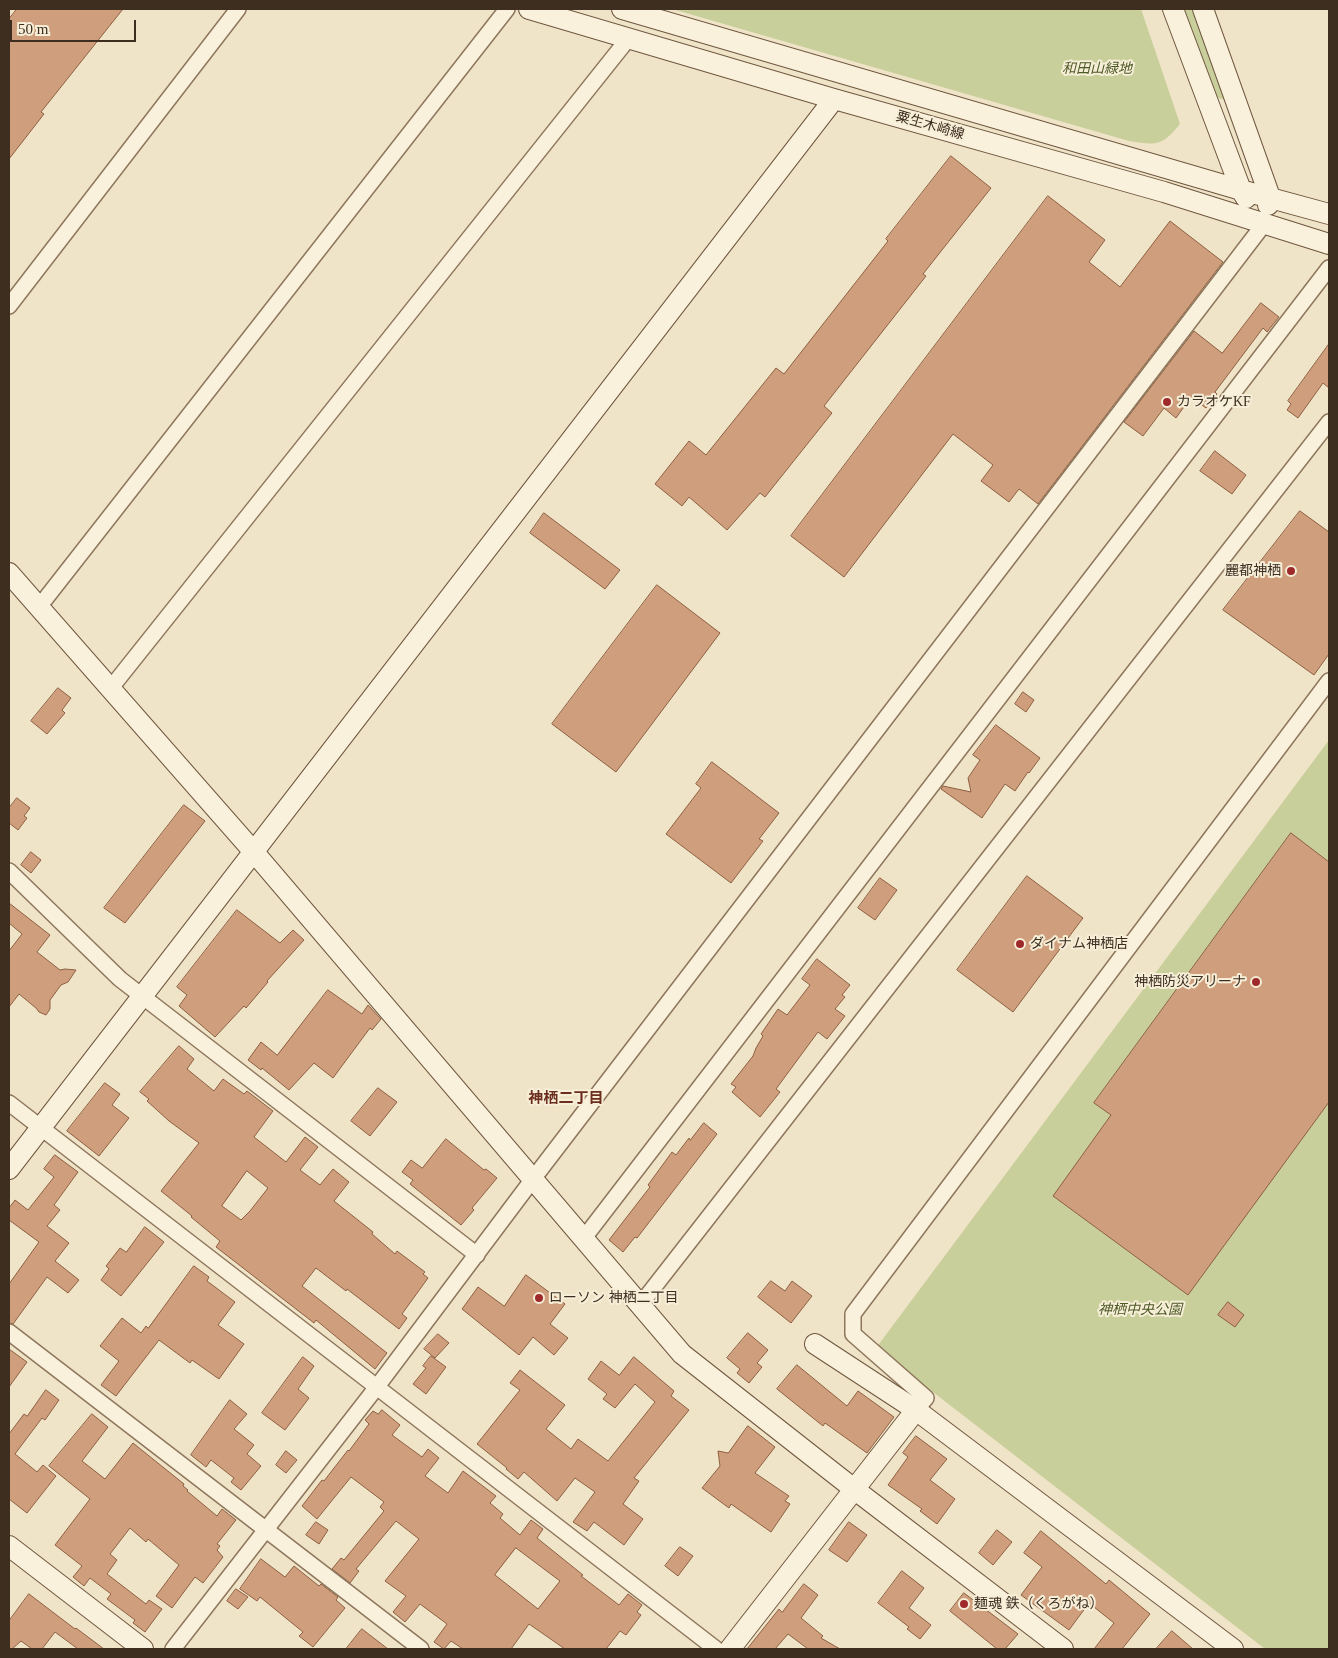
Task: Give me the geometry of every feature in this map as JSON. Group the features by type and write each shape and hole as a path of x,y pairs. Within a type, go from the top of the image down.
{"street":[{"path":"9,306 238,9"},
{"path":"39,608 507,9"},
{"name":"粟生木崎線","path":"530,9 834,99 1164,192 1329,244"},
{"name":"粟生木崎線","path":"622,9 1329,214"},
{"path":"1174,9 1242,190 1264,224"},
{"path":"173,1649 376,1388 533,1179 1264,224 1270,197 1203,9"},
{"path":"110,689 628,39"},
{"path":"9,1169 834,99"},
{"path":"584,1238 1329,268"},
{"path":"640,1305 1329,422"},
{"path":"9,573 253,851 682,1354 1063,1649"},
{"path":"730,1649 926,1398 853,1334 853,1314 1329,682"},
{"path":"9,871 120,979 477,1255"},
{"path":"9,1103 716,1649"},
{"path":"9,1332 421,1649"},
{"path":"815,1344 916,1410 1233,1649"},
{"path":"9,1546 143,1649"}],"green space":[{"name":"和田山緑地","path":"672,9 1141,9 1180,124 1168,137 1158,143 1129,141"},
{"path":"1184,9 1192,9 1225,100 1216,97"},
{"name":"神栖中央公園","path":"1329,740 1329,1649 1265,1649 876,1348"}],"building":[{"path":"17,9 123,9 41,112 44,114 9,159 9,19"},
{"path":"951,156 991,188 923,274 926,276 824,406 832,413 765,497 760,493 727,530 689,497 682,506 655,484 689,441 706,455 776,368 784,374 888,241 886,239"},
{"path":"1048,196 1105,240 1089,262 1120,287 1170,221 1223,262 1038,504 1019,489 1009,502 981,481 993,465 953,434 844,577 791,536"},
{"path":"1261,303 1279,317 1267,332 1263,328 1215,392 1217,394 1206,408 1191,397 1176,418 1164,408 1143,436 1124,422 1194,331 1222,353"},
{"path":"1329,344 1329,388 1323,383 1298,418 1287,410 1291,404 1288,401"},
{"path":"1215,451 1246,475 1232,494 1200,471"},
{"name":"麗都神栖","path":"1300,511 1329,532 1329,654 1314,675 1223,610"},
{"path":"544,513 620,570 605,589 530,533"},
{"path":"657,585 720,633 616,772 552,724"},
{"path":"58,688 71,698 62,710 65,713 47,734 31,721"},
{"path":"1023,692 1034,700 1026,712 1015,704"},
{"path":"996,725 1040,758 1015,791 1005,784 982,818 941,789 943,786 971,792 968,778 980,760 973,755"},
{"path":"712,762 779,813 759,839 763,841 731,883 666,834 701,788 696,784"},
{"path":"17,798 30,808 24,816 27,818 18,830 9,823 9,808"},
{"path":"184,805 205,821 125,923 104,908"},
{"name":"神栖防災アリーナ","path":"1291,833 1329,862 1329,1102 1188,1295 1053,1196 1111,1115 1094,1103"},
{"path":"31,852 41,860 31,873 21,865"},
{"name":"ダイナム神栖店","path":"1027,876 1083,918 1013,1012 957,970"},
{"path":"880,878 897,890 875,920 858,908"},
{"path":"9,903 50,935 37,952 60,970 76,970 68,982 61,985 50,1000 50,1009 46,1015 39,1012 19,994 9,1007 9,951 22,934 9,923"},
{"path":"237,910 280,943 293,930 304,940 267,981 246,1008 244,1006 215,1037 179,1006 187,995 177,987"},
{"path":"817,959 850,985 842,995 845,997 835,1009 845,1016 827,1039 818,1032 776,1089 780,1092 760,1117 732,1092 736,1087 731,1084 753,1056 763,1036 761,1034 778,1009 787,1015 810,985 802,979"},
{"path":"328,990 362,1014 368,1005 381,1019 372,1030 370,1028 333,1078 314,1063 289,1090 262,1068 261,1070 248,1060 261,1042 277,1055"},
{"path":"179,1046 194,1059 187,1069 214,1091 223,1079 244,1094 247,1091 273,1111 254,1137 286,1162 305,1137 318,1147 300,1170 320,1185 333,1169 349,1182 334,1201 373,1232 372,1234 395,1254 397,1251 425,1272 423,1274 428,1278 402,1314 407,1318 399,1329 316,1268 302,1286 387,1353 375,1369 316,1320 314,1323 216,1247 220,1241 161,1191 199,1143 169,1121 140,1092","holes":["247,1171 268,1188 241,1220 222,1206"]},
{"path":"105,1083 120,1094 112,1105 129,1118 99,1156 67,1131"},
{"path":"378,1088 397,1102 370,1136 351,1121"},
{"path":"704,1123 717,1134 637,1238 635,1237 623,1252 609,1240 650,1187 648,1185 672,1152 676,1155"},
{"path":"446,1139 484,1170 486,1169 497,1178 472,1208 474,1210 461,1225 410,1184 413,1180 402,1172 411,1160 422,1168"},
{"path":"55,1155 78,1172 54,1205 60,1210 47,1226 69,1243 55,1261 79,1280 68,1293 47,1277 13,1324 9,1323 9,1284 39,1242 9,1220 9,1208 15,1200 28,1210 54,1177 44,1169"},
{"path":"145,1227 164,1242 121,1296 101,1280 109,1269 106,1266 120,1248 126,1252"},
{"path":"194,1266 209,1277 207,1281 235,1302 218,1325 244,1344 219,1379 192,1360 190,1363 159,1340 116,1396 101,1385 119,1361 100,1346 122,1318 141,1333 146,1326 148,1328"},
{"path":"526,1275 565,1304 550,1324 568,1338 554,1355 533,1337 519,1355 462,1309 478,1287 504,1306"},
{"path":"771,1281 785,1291 792,1281 812,1296 791,1323 758,1297"},
{"path":"1228,1302 1244,1315 1235,1327 1218,1315"},
{"path":"748,1333 768,1350 757,1363 762,1367 749,1383 737,1373 740,1369 727,1358"},
{"path":"438,1334 449,1343 435,1358 424,1349"},
{"path":"9,1349 27,1362 9,1387"},
{"path":"431,1356 446,1367 426,1394 413,1384 426,1368 423,1366"},
{"path":"303,1357 314,1366 298,1389 309,1398 285,1430 262,1413"},
{"path":"634,1357 674,1391 671,1396 689,1410 634,1478 639,1481 623,1504 643,1519 624,1545 594,1522 587,1531 573,1522 595,1492 575,1478 557,1501 524,1472 518,1479 477,1444 520,1390 510,1383 520,1370 565,1405 546,1429 571,1449 578,1439 608,1461 655,1402 635,1384 615,1408 603,1399 607,1394 588,1379 601,1361 619,1375"},
{"path":"797,1365 847,1406 858,1391 894,1417 867,1453 825,1423 823,1426 777,1389"},
{"path":"46,1390 59,1400 45,1420 42,1418 15,1454 37,1472 43,1465 56,1476 27,1513 9,1499 9,1434 24,1414 27,1416"},
{"path":"230,1400 247,1414 234,1429 254,1445 247,1454 261,1466 241,1490 231,1482 234,1478 211,1460 206,1467 191,1455"},
{"path":"382,1410 400,1425 392,1435 422,1457 428,1449 439,1458 425,1476 448,1493 463,1471 496,1496 490,1503 503,1514 500,1518 520,1535 531,1520 543,1529 537,1538 583,1575 581,1576 619,1605 628,1594 642,1605 637,1612 641,1615 626,1635 620,1631 606,1649 565,1649 529,1624 511,1649 463,1649 451,1641 444,1649 434,1642 447,1624 420,1604 405,1622 393,1612 406,1596 385,1581 419,1539 396,1521 356,1569 359,1571 350,1583 332,1569 341,1558 344,1560 384,1511 380,1507 384,1502 351,1477 317,1519 302,1506 322,1480 324,1481 349,1451 369,1424 365,1420 373,1411 378,1414","holes":["516,1548 560,1581 538,1609 495,1575"]},
{"path":"92,1414 108,1427 82,1461 105,1479 133,1443 184,1484 183,1486 187,1491 217,1516 222,1509 236,1520 217,1544 220,1546 217,1550 223,1557 203,1583 195,1577 172,1608 156,1596 179,1565 148,1539 146,1542 130,1528 110,1554 117,1560 107,1574 146,1604 149,1600 162,1609 145,1632 133,1623 135,1620 107,1599 111,1594 90,1578 84,1586 73,1577 82,1566 55,1545 90,1499 49,1466"},
{"path":"748,1426 775,1447 755,1473 789,1496 785,1501 790,1504 771,1532 731,1504 729,1508 702,1488 720,1466 718,1451 728,1453"},
{"path":"916,1436 947,1459 930,1480 955,1499 937,1524 920,1511 922,1509 888,1485 908,1457 903,1453"},
{"path":"286,1451 297,1460 286,1473 276,1465"},
{"path":"316,1522 328,1530 319,1544 306,1535"},
{"path":"849,1522 867,1535 847,1562 829,1550"},
{"path":"997,1530 1012,1542 993,1565 979,1553"},
{"path":"1041,1531 1106,1584 1109,1580 1150,1614 1122,1649 1094,1649 1114,1623 1089,1603 1069,1630 1021,1595 1042,1567 1024,1553"},
{"path":"680,1547 693,1556 678,1576 665,1566"},
{"path":"261,1559 285,1577 294,1566 319,1586 321,1584 338,1597 336,1600 345,1608 313,1647 299,1636 303,1632 260,1597 257,1601 240,1589"},
{"path":"902,1571 924,1588 909,1608 931,1625 920,1639 907,1629 909,1627 878,1603"},
{"path":"804,1584 818,1595 801,1618 823,1636 821,1638 840,1649 808,1649 788,1634 775,1649 747,1649 779,1609 782,1612"},
{"path":"236,1589 248,1597 238,1609 227,1601"},
{"path":"964,1593 1018,1634 1005,1649 997,1649 950,1611"},
{"path":"29,1594 104,1649 78,1649 55,1632 42,1649 32,1649 21,1641 12,1649 9,1649 9,1621"},
{"path":"362,1629 388,1649 346,1649"},
{"path":"1172,1631 1193,1649 1156,1649"}],"place":[{"name":"カラオケKF","path":"1167,402"},
{"name":"麗都神栖","path":"1291,571"},
{"name":"ダイナム神栖店","path":"1020,944"},
{"name":"神栖防災アリーナ","path":"1256,982"},
{"name":"ローソン 神栖二丁目","path":"539,1298"},
{"name":"麺魂 鉄（くろがね）","path":"964,1604"}],"district":[{"name":"神栖二丁目","path":"566,1099"}]}
